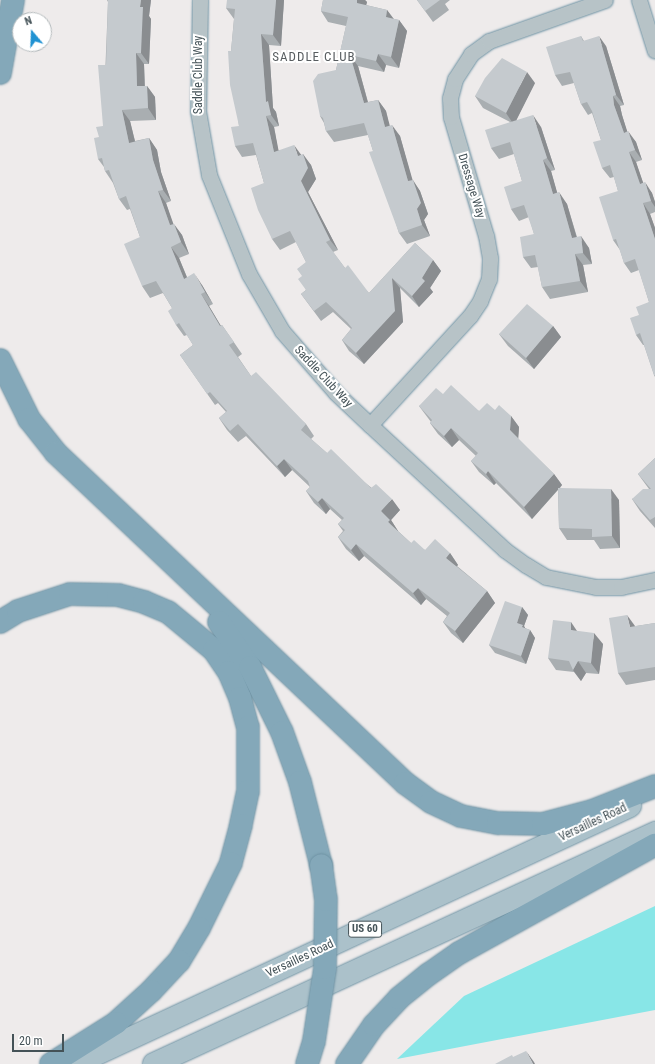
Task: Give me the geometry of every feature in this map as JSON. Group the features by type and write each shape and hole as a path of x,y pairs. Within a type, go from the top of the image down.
{"highway":[{"path":"0,72 13,0"},
{"path":"0,360 30,419 56,453 404,783 431,802 461,816 498,823 543,824 592,811 655,786"},
{"path":"182,573 230,636 267,698 300,782 321,864 326,900 325,968 314,1041 307,1064"},
{"path":"0,622 18,611 70,594 118,595 144,602 168,612 214,650 238,692 248,726 248,791 241,825 231,863 199,928 178,961 151,991 116,1023 51,1064"},
{"path":"347,1064 384,1014 399,998 428,974 459,953 655,845"}],"main road":[{"name":"Versailles Road","path":"75,1064 655,794"},
{"path":"154,1064 655,833"}],"street":[{"name":"Saddle Club Way","path":"200,0 198,111 209,175 249,274 282,331 336,392 505,550 546,576 596,586 621,587 655,580"},
{"name":"Dressage Way","path":"370,425 470,316 480,302 489,279 490,258 486,236 451,117 450,98 455,79 471,54 489,42 605,0"},
{"path":"639,0 655,51"}],"water":[{"path":"655,906 655,1010 397,1059 464,996"}],"building":[{"path":"108,0 141,0 140,7 143,7 141,53 136,53 137,86 147,86 148,108 122,110 129,143 149,138 153,160 163,190 158,191 170,225 174,224 181,242 171,247 184,279 194,273 205,292 201,294 220,326 222,325 234,342 229,345 251,376 256,372 306,424 301,430 327,453 331,449 371,488 376,484 392,499 381,511 390,520 388,522 411,543 414,540 425,550 435,539 450,553 446,558 487,591 455,631 443,622 450,613 418,588 413,593 356,544 351,550 338,537 345,530 338,524 344,518 322,498 318,502 306,491 310,487 308,481 284,459 277,466 238,424 230,431 219,418 227,411 210,392 207,394 180,355 193,345 179,323 176,325 168,311 172,308 156,281 142,286 124,244 140,237 126,196 119,199 109,170 105,171 102,158 98,159 94,138 99,137 96,127 103,126 98,65 106,65"},
{"path":"227,0 276,0 273,35 261,34 266,102 268,101 271,115 266,116 274,152 294,145 298,156 303,154 308,168 301,181 330,240 326,242 345,268 348,265 369,293 415,243 433,260 422,278 425,281 412,296 392,278 395,311 356,353 342,340 352,328 347,322 326,302 314,311 301,294 306,290 298,279 302,276 297,269 306,262 290,231 272,239 258,210 251,188 264,183 253,143 235,146 231,127 239,126 230,85 228,51 231,51 235,9 226,8"},
{"path":"323,0 357,0 357,3 387,10 386,17 399,20 391,57 378,54 376,61 350,55 364,103 378,100 385,127 392,125 408,181 413,180 421,203 417,209 422,225 399,233 369,152 373,151 364,123 326,131 323,118 320,116 313,81 318,74 336,70 348,17 321,11"},
{"path":"417,0 440,0 425,11"},
{"path":"581,36 583,41 599,36 616,95 613,96 614,105 624,133 628,131 635,150 629,152 640,184 645,182 651,201 643,203 655,239 655,375 640,333 636,335 630,318 639,315 636,307 649,302 635,259 624,263 616,239 613,240 599,197 618,191 610,165 602,168 593,142 601,140 592,111 587,102 581,104 570,72 555,75 546,47"},
{"path":"502,58 527,72 506,113 475,96 485,78"},
{"path":"533,115 547,158 543,160 553,194 559,192 572,238 581,236 583,253 575,254 580,281 542,287 535,255 523,257 520,237 534,234 524,205 511,209 504,187 522,181 510,142 491,148 485,130"},
{"path":"527,304 553,326 526,358 499,334"},
{"path":"451,385 479,411 487,403 495,410 499,405 511,416 510,430 554,474 524,507 488,471 486,474 471,461 478,453 451,428 444,436 430,423 432,420 419,406 436,388 443,394"},
{"path":"655,458 655,517 650,520 632,499 643,489 651,489 638,474"},
{"path":"558,488 611,489 612,536 592,537 592,529 559,528"},
{"path":"505,601 522,607 517,623 530,630 521,656 489,645"},
{"path":"627,615 630,627 655,623 655,667 618,673 609,618"},
{"path":"553,620 571,622 571,630 594,633 591,663 578,661 573,670 569,661 548,658"},
{"path":"526,1051 533,1064 495,1064 512,1055 513,1057"}],"district":[{"name":"SADDLE CLUB","path":"314,57"}]}
